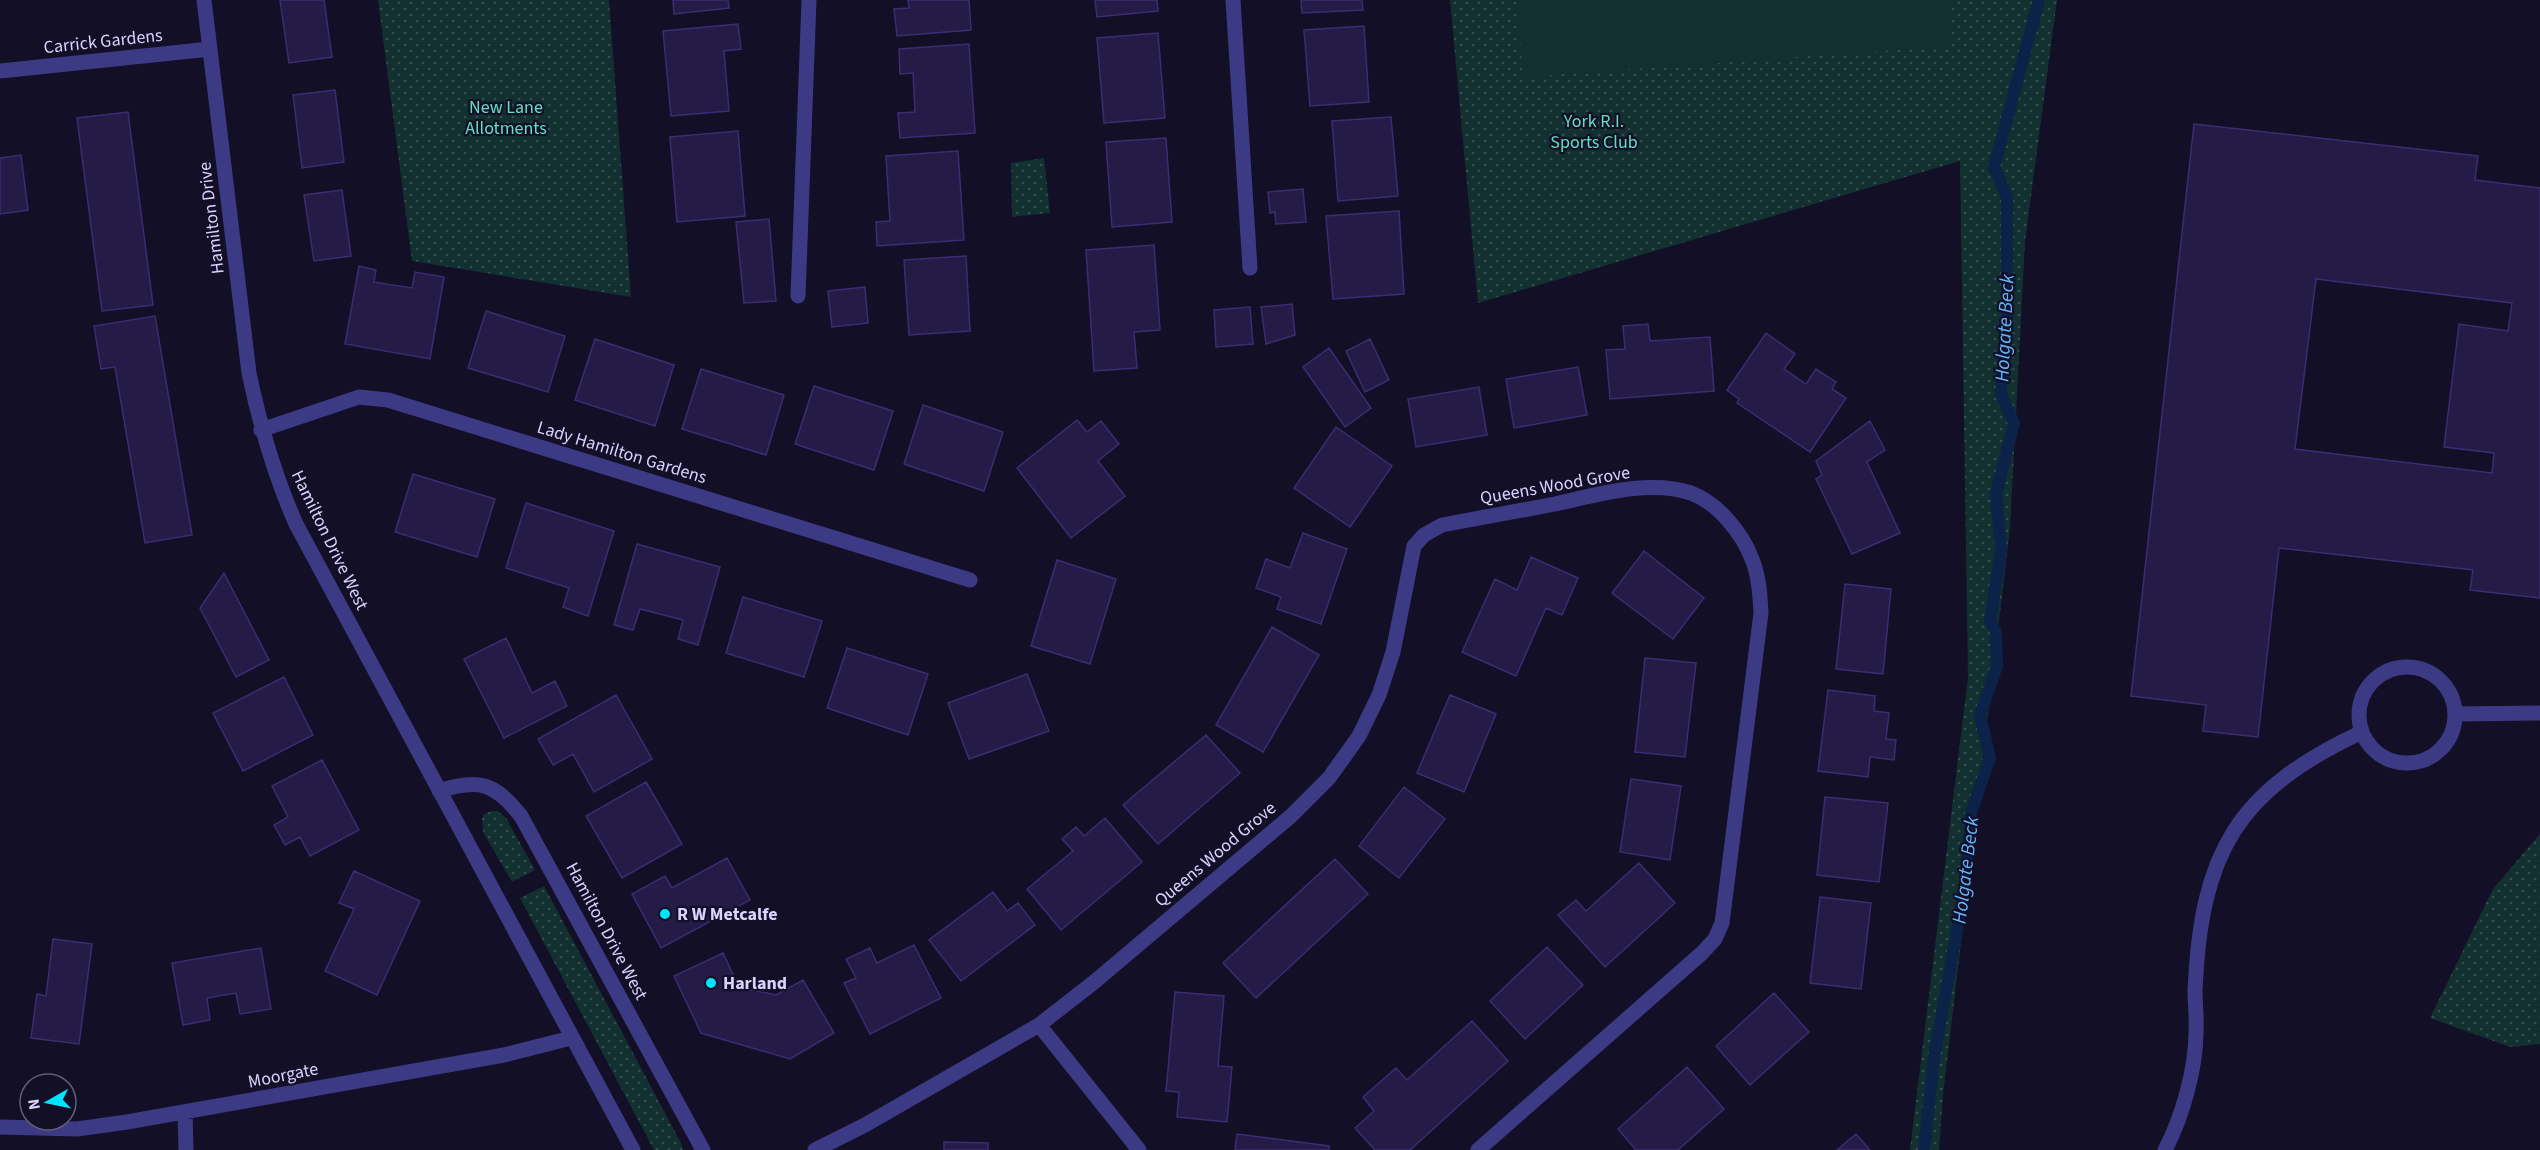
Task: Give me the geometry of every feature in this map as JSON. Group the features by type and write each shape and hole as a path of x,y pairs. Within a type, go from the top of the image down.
{"street":[{"name":"Hamilton Drive","path":"204,0 249,373 261,430"},
{"path":"798,296 809,0"},
{"path":"1233,0 1250,268"},
{"name":"Carrick Gardens","path":"0,70 210,49"},
{"name":"Lady Hamilton Gardens","path":"261,430 358,397 388,400 970,580"},
{"name":"Hamilton Drive West","path":"261,430 278,484 296,524 633,1150"},
{"name":"Queens Wood Grove","path":"815,1150 865,1125 1039,1025 1093,983 1291,816 1329,778 1359,736 1379,695 1393,652 1414,546 1424,535 1442,525 1623,490 1662,489 1692,494 1717,510 1738,533 1752,559 1759,585 1761,613 1722,923 1715,939 1702,953 1478,1150"},
{"path":"2406,667 2421,669 2435,676 2445,686 2456,714 2447,742 2436,753 2423,760 2409,763 2394,761 2380,755 2362,732 2359,717 2361,702 2368,688 2378,677 2391,670 2406,667"},
{"path":"2456,714 2540,713"},
{"path":"2165,1150 2177,1128 2188,1084 2196,1034 2195,992 2199,946 2205,901 2216,862 2235,827 2260,797 2291,772 2326,749 2362,732"},
{"name":"Hamilton Drive West","path":"439,791 459,784 483,784 506,796 522,816 703,1150"},
{"path":"1039,1025 1139,1150"},
{"name":"Moorgate","path":"0,1127 77,1129 185,1113 504,1055 571,1038"},
{"path":"185,1113 186,1150"}],"green space":[{"name":"New Lane Allotments","path":"378,0 609,0 631,297 412,261"},
{"name":"York R.I. Sports Club","path":"1450,0 2057,0 2025,241 2010,528 1943,1095 1939,1150 1910,1150 1968,678 1960,161 1478,303"},
{"path":"1517,0 1948,0 1951,46 1523,77"},
{"path":"1044,158 1050,213 1012,217 1011,163"},
{"path":"498,811 506,818 535,870 512,882 483,832 484,814"},
{"path":"2540,834 2540,1044 2510,1047 2430,1018 2493,889"},
{"path":"544,886 683,1150 654,1150 520,898"}],"building":[{"path":"280,0 324,0 332,57 289,63"},
{"path":"673,0 728,0 729,8 674,14"},
{"path":"908,0 969,0 971,30 897,36 894,9 909,8"},
{"path":"1095,0 1157,0 1158,11 1097,17"},
{"path":"1301,0 1362,0 1363,10 1302,13"},
{"path":"738,24 741,49 724,51 729,111 671,116 663,31"},
{"path":"1364,26 1369,102 1310,106 1304,30"},
{"path":"1158,33 1165,118 1104,123 1097,38"},
{"path":"969,44 975,133 900,138 898,113 915,112 913,73 900,74 899,49"},
{"path":"335,90 344,162 302,168 293,95"},
{"path":"128,112 153,305 102,311 77,118"},
{"path":"1391,117 1398,196 1338,201 1332,121"},
{"path":"2194,124 2478,156 2475,180 2540,188 2540,598 2470,590 2473,570 2279,548 2258,737 2203,731 2206,705 2131,696","holes":["2316,279 2512,303 2508,331 2459,324 2444,447 2494,453 2492,473 2295,449"]},
{"path":"738,131 745,216 677,222 670,137"},
{"path":"1166,138 1172,222 1112,227 1106,142"},
{"path":"958,151 964,240 877,246 876,222 890,221 886,156"},
{"path":"21,155 28,210 0,214 0,158"},
{"path":"1303,189 1306,222 1276,224 1275,212 1270,213 1268,192"},
{"path":"342,190 351,256 314,261 304,195"},
{"path":"1399,211 1404,294 1333,299 1326,216"},
{"path":"769,219 776,301 744,303 736,222"},
{"path":"1154,245 1160,330 1134,332 1137,368 1094,371 1086,250"},
{"path":"966,256 970,331 909,335 904,260"},
{"path":"359,266 376,270 374,282 412,288 415,272 444,277 430,359 345,344"},
{"path":"865,287 868,323 832,327 828,291"},
{"path":"1292,304 1295,335 1266,344 1261,307"},
{"path":"1250,307 1253,344 1216,347 1214,310"},
{"path":"486,311 565,336 548,392 468,368"},
{"path":"155,316 192,535 145,543 115,367 101,369 94,326"},
{"path":"1648,324 1650,341 1710,337 1714,391 1610,399 1606,350 1625,349 1623,326"},
{"path":"1766,333 1795,354 1784,369 1806,384 1816,369 1836,382 1832,389 1846,398 1810,452 1737,403 1739,399 1727,390"},
{"path":"595,339 674,365 655,426 575,400"},
{"path":"1370,339 1389,380 1365,392 1346,351"},
{"path":"1329,348 1371,408 1345,427 1303,367"},
{"path":"1578,367 1587,415 1514,428 1506,379"},
{"path":"701,369 784,395 766,455 682,429"},
{"path":"814,386 893,411 874,470 795,444"},
{"path":"1479,387 1487,435 1416,447 1408,399"},
{"path":"923,405 1003,432 984,491 904,464"},
{"path":"1077,420 1087,432 1101,421 1119,444 1098,461 1125,496 1071,538 1017,468"},
{"path":"1870,421 1885,450 1867,462 1900,533 1852,554 1816,479 1822,475 1816,461"},
{"path":"1336,427 1392,466 1350,527 1294,488"},
{"path":"413,474 495,499 477,557 395,532"},
{"path":"526,503 614,531 588,616 563,607 569,588 506,568"},
{"path":"1303,533 1347,549 1321,624 1277,609 1281,597 1256,588 1266,559 1290,568"},
{"path":"637,544 720,567 698,645 678,639 683,620 640,609 633,630 614,625"},
{"path":"1644,551 1704,598 1673,639 1612,593"},
{"path":"1531,557 1578,578 1562,615 1546,608 1516,676 1462,652 1495,579 1517,590"},
{"path":"1057,560 1116,579 1090,664 1031,646"},
{"path":"224,573 269,660 236,677 200,608"},
{"path":"1845,584 1891,589 1883,674 1836,669"},
{"path":"743,597 822,621 804,677 726,653"},
{"path":"1272,627 1319,655 1263,752 1216,725"},
{"path":"506,638 532,693 555,681 567,706 504,738 464,659"},
{"path":"847,648 928,674 908,735 827,708"},
{"path":"1645,658 1696,663 1685,757 1635,752"},
{"path":"1027,674 1049,731 969,759 948,703"},
{"path":"284,677 313,735 243,771 213,713"},
{"path":"1828,690 1875,696 1874,711 1889,713 1886,739 1896,740 1894,760 1870,757 1868,777 1818,771"},
{"path":"616,695 652,759 594,792 573,754 553,765 538,739"},
{"path":"1450,695 1496,714 1464,792 1417,773"},
{"path":"1206,735 1240,773 1158,844 1123,805"},
{"path":"322,760 359,830 310,856 300,837 285,845 274,825 288,817 272,786"},
{"path":"1631,779 1681,786 1670,860 1620,852"},
{"path":"646,782 682,844 622,878 586,816"},
{"path":"1404,787 1445,819 1399,878 1359,846"},
{"path":"1825,797 1888,803 1879,882 1817,875"},
{"path":"1105,818 1142,862 1061,930 1027,889 1073,851 1062,839 1076,827 1084,836"},
{"path":"727,858 750,900 661,948 632,894 665,876 672,888"},
{"path":"1335,859 1368,894 1256,998 1223,963"},
{"path":"1639,863 1675,903 1605,967 1558,915 1576,900 1586,911"},
{"path":"354,871 420,901 377,995 325,971 354,909 339,903"},
{"path":"993,892 1007,911 1018,903 1035,925 961,981 929,940"},
{"path":"1820,897 1871,903 1861,989 1810,983"},
{"path":"53,939 92,944 79,1044 31,1038 37,994 46,996"},
{"path":"914,945 941,998 870,1034 844,983 856,978 846,959 870,948 877,963"},
{"path":"1547,947 1583,985 1525,1039 1490,1001"},
{"path":"261,948 271,1009 240,1014 236,993 207,998 210,1020 183,1025 172,963"},
{"path":"723,953 739,987 776,995 803,980 834,1033 790,1059 701,1033 674,976"},
{"path":"1175,992 1224,996 1218,1066 1232,1067 1227,1122 1177,1117 1179,1092 1166,1091"},
{"path":"1774,993 1809,1032 1750,1085 1716,1046"},
{"path":"1472,1021 1508,1061 1410,1150 1375,1150 1355,1128 1374,1111 1363,1097 1396,1068 1407,1080"},
{"path":"1687,1067 1724,1109 1678,1150 1636,1150 1618,1129"},
{"path":"1237,1134 1329,1146 1329,1150 1235,1150"},
{"path":"1856,1134 1870,1150 1837,1150"},
{"path":"944,1142 988,1143 988,1150 944,1150"}],"waterway":[{"name":"Holgate Beck","path":"1924,1150 1934,1057 1965,886 1971,813 1990,758 1980,715 1997,666 1996,632 1990,621 2001,550 1996,494 2014,423 2001,394 2007,326 2007,197 1994,167 2039,0"}],"place":[{"name":"R W Metcalfe","path":"665,914"},
{"name":"Harland","path":"711,983"}]}
